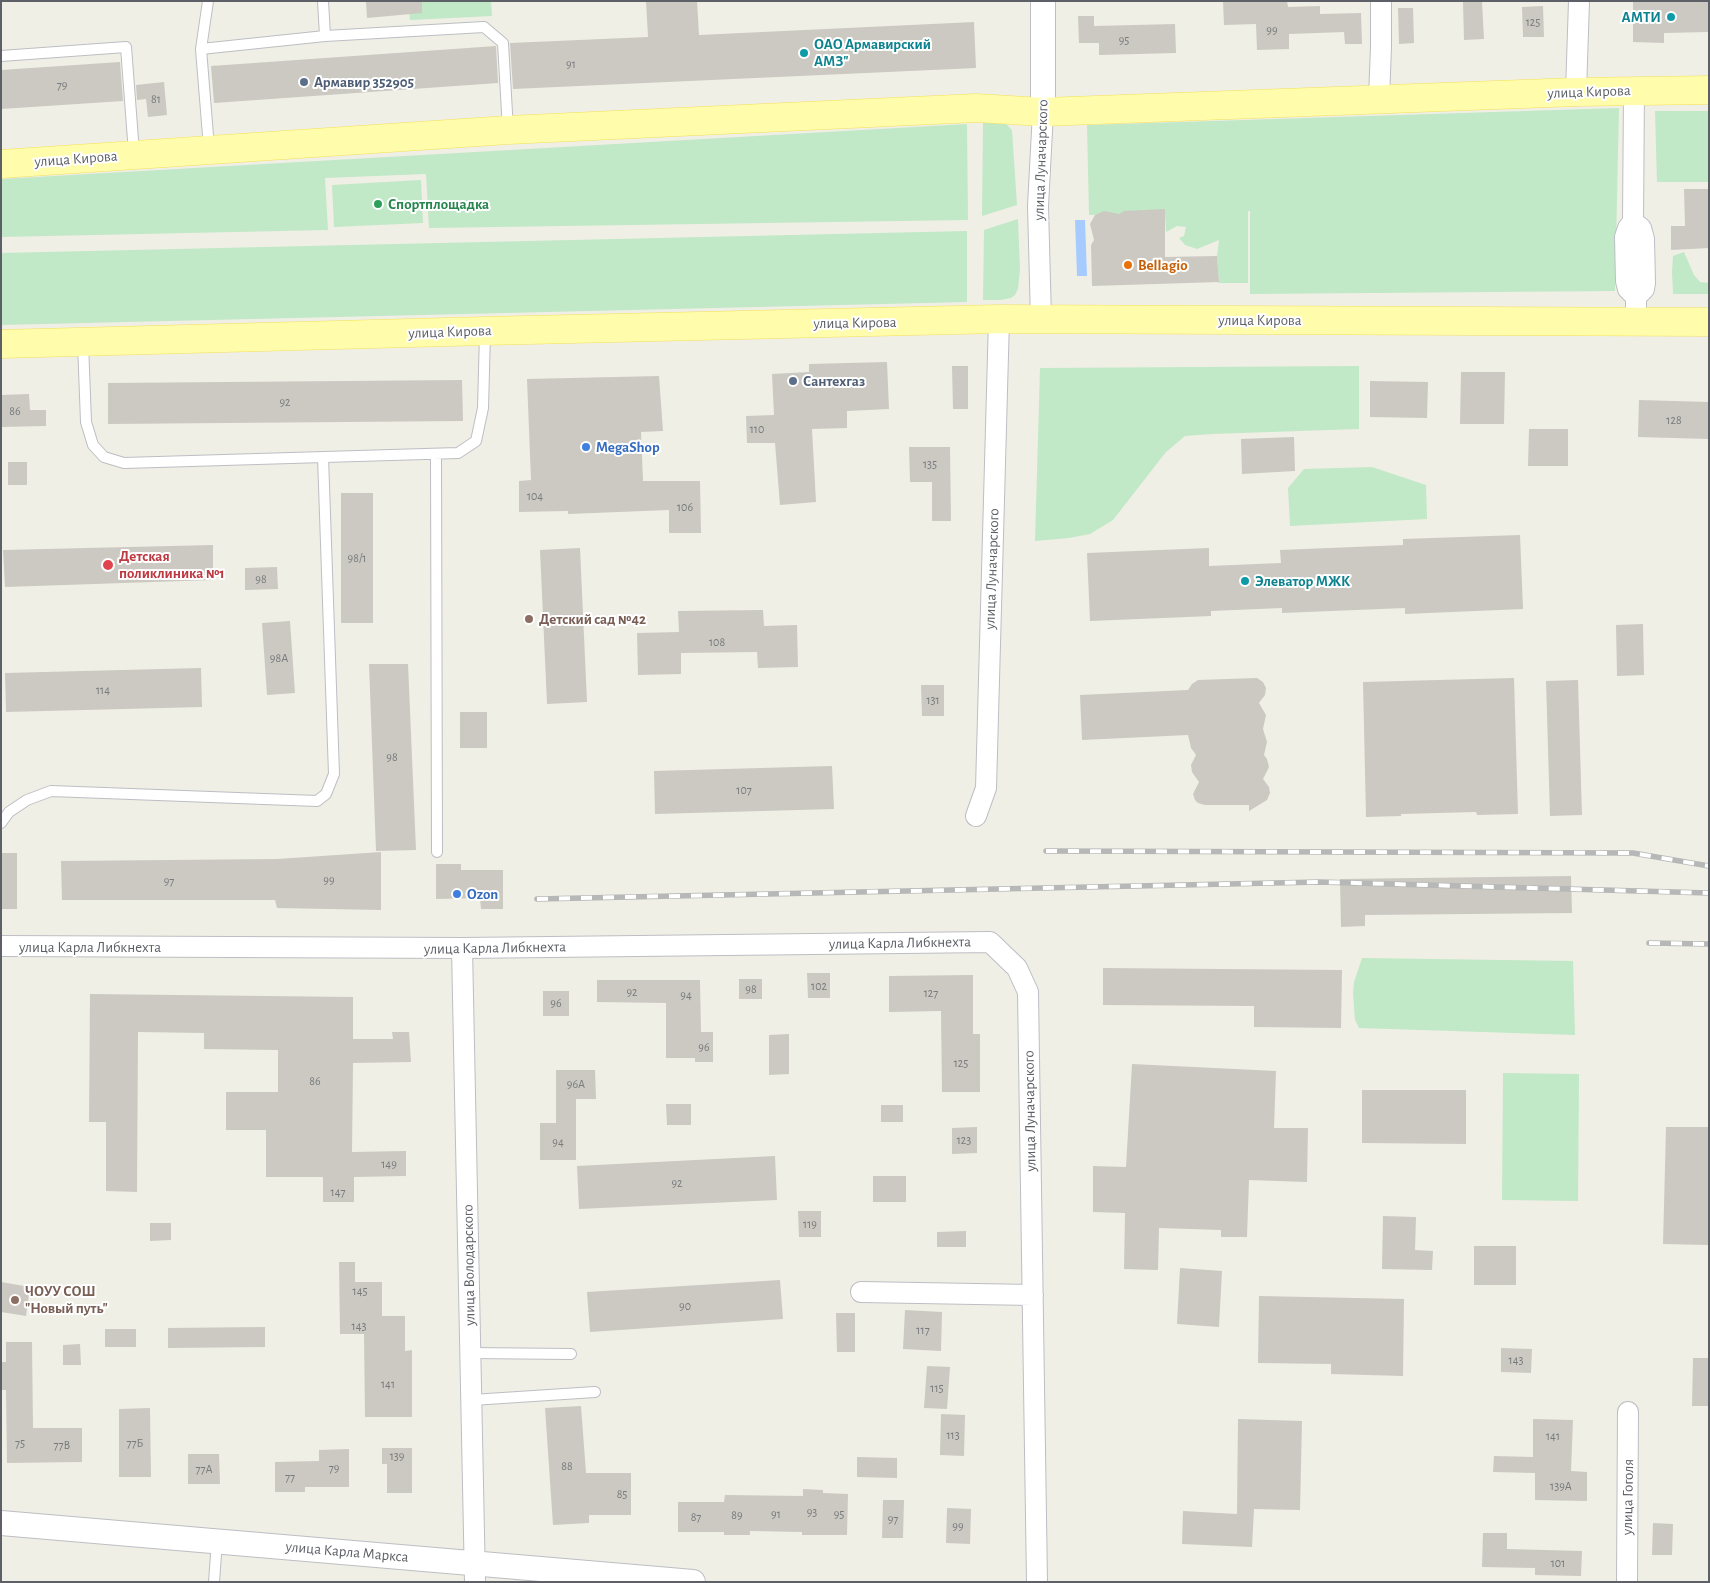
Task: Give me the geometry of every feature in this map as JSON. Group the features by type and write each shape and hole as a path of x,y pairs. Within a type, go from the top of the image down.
{"main road":[{"name":"улица Кирова","path":"1,164 508,130 976,108 1043,112 1379,98 1634,90 1709,90"},
{"name":"улица Кирова","path":"1,344 485,331 1636,309 1709,322"}],"street":[{"name":"улица Луначарского","path":"1041,320 1038,206 1043,112 1043,1"},
{"path":"1379,98 1382,47 1381,1"},
{"path":"1576,92 1579,1"},
{"path":"1634,90 1633,222 1628,228 1625,237 1626,281 1636,309"},
{"name":"улица Луначарского","path":"976,816 986,788 999,320"},
{"name":"улица Луначарского","path":"990,942 1017,968 1028,992 1037,1582"},
{"name":"улица Карла Либкнехта","path":"1,946 462,948 990,942"},
{"name":"улица Володарского","path":"462,948 475,1572"},
{"path":"861,1292 1034,1295"},
{"name":"улица Гоголя","path":"1627,1582 1628,1412"},
{"name":"улица Карла Маркса","path":"1,1523 217,1541 475,1572 693,1582"}],"lane":[{"path":"208,1 201,49 209,150"},
{"path":"323,1 325,36"},
{"path":"201,49 325,36 484,27 503,43 508,130"},
{"path":"1,56 126,47 134,155"},
{"path":"82,342 86,422 93,445 104,458 124,463 458,453 476,441 484,408 485,331"},
{"path":"436,454 437,852"},
{"path":"1,823 9,812 27,800 51,791 317,801 326,794 334,774 323,457"},
{"path":"470,1353 571,1354"},
{"path":"472,1400 595,1392"},
{"path":"214,1582 217,1541"}],"green space":[{"path":"408,1 491,1 492,16 410,20"},
{"path":"1619,108 1615,291 1250,294 1250,211 1248,211 1248,283 1217,283 1219,282 1217,256 1219,240 1197,249 1185,245 1179,238 1184,236 1186,227 1177,226 1166,232 1165,213 1089,215 1087,125"},
{"path":"1655,111 1709,111 1709,182 1657,182"},
{"path":"983,121 1005,123 1012,130 1017,205 982,216"},
{"path":"967,124 968,220 429,228 426,174 325,178 328,230 1,237 1,179"},
{"name":"Спортплощадка","path":"421,180 423,223 334,227 332,185"},
{"path":"1018,219 1020,270 1018,289 1011,298 983,300 984,230"},
{"path":"967,231 967,302 1,325 1,253"},
{"path":"1684,252 1694,275 1700,282 1709,283 1709,294 1673,294 1673,256"},
{"path":"1359,366 1359,429 1185,436 1166,452 1113,520 1090,534 1035,541 1040,368"},
{"path":"1372,467 1426,485 1427,519 1290,526 1288,488 1304,469"},
{"path":"1362,958 1573,961 1575,1035 1359,1028 1355,1020 1353,993 1354,982"},
{"path":"1503,1073 1579,1074 1578,1201 1502,1200"}],"water":[{"path":"1075,220 1085,220 1087,276 1077,276"}],"building":[{"path":"366,1 422,1 422,13 367,18"},
{"name":"ОАО Армавирский АМЗ\"","path":"646,1 697,1 699,35 974,22 976,68 513,89 510,43 648,37"},
{"path":"1223,1 1287,1 1288,7 1320,6 1320,14 1361,13 1362,44 1345,44 1344,32 1289,34 1289,49 1257,50 1256,24 1224,25"},
{"name":"АМТИ","path":"1633,1 1709,1 1709,32 1664,33 1664,43 1633,42"},
{"path":"1463,2 1482,2 1484,39 1464,40"},
{"path":"1543,6 1544,37 1523,37 1522,7"},
{"path":"1398,8 1413,8 1414,43 1399,44"},
{"path":"1078,16 1094,16 1094,26 1175,24 1176,53 1099,55 1099,43 1079,43"},
{"path":"496,46 498,83 214,103 211,66"},
{"path":"120,62 123,101 1,109 1,70"},
{"path":"164,82 167,115 148,117 146,99 137,100 136,85"},
{"path":"1684,189 1709,189 1709,248 1671,250 1671,226 1685,226"},
{"name":"Bellagio","path":"1165,209 1165,257 1217,256 1219,282 1092,286 1091,245 1094,240 1090,224 1095,215 1104,211 1119,214 1124,211"},
{"path":"887,362 889,409 847,411 847,428 812,429 816,502 780,505 775,443 747,443 746,416 774,415 772,374 809,372 809,364"},
{"path":"952,366 968,366 968,409 953,409"},
{"path":"1461,372 1505,372 1504,424 1460,424"},
{"name":"MegaShop","path":"659,376 663,431 641,432 643,481 700,481 701,533 669,533 669,510 568,514 568,511 519,512 519,481 531,480 527,379"},
{"path":"462,380 463,421 108,424 108,383"},
{"path":"1370,381 1428,382 1427,418 1370,417"},
{"path":"29,394 30,410 46,410 46,426 1,427 1,395"},
{"path":"1639,400 1709,402 1709,439 1638,437"},
{"path":"1529,429 1568,429 1568,466 1528,466"},
{"path":"1294,437 1295,471 1242,474 1241,439"},
{"path":"909,447 950,447 951,521 932,521 932,482 910,482"},
{"path":"8,462 27,462 27,485 8,485"},
{"path":"341,493 373,493 373,623 341,623"},
{"path":"1520,535 1523,609 1405,614 1405,608 1282,613 1282,608 1211,611 1211,616 1090,621 1087,553 1209,548 1209,566 1281,563 1280,550 1403,545 1403,539"},
{"name":"Детская поликлиника №1","path":"213,545 213,580 5,587 3,550"},
{"path":"580,548 587,702 547,704 540,550"},
{"path":"277,567 278,589 245,590 245,568"},
{"path":"763,610 764,626 797,625 798,667 758,668 757,652 681,653 681,674 638,675 637,633 679,632 678,611"},
{"path":"290,621 295,693 267,695 262,623"},
{"path":"1643,624 1644,675 1617,676 1616,625"},
{"path":"369,664 408,664 416,850 376,851"},
{"path":"201,668 202,707 6,712 5,673"},
{"path":"1257,678 1263,682 1266,688 1265,695 1259,703 1266,715 1263,729 1267,742 1264,755 1269,767 1263,779 1269,787 1270,793 1267,800 1249,811 1249,805 1205,805 1195,800 1193,794 1199,782 1192,772 1191,765 1196,755 1191,748 1188,735 1082,740 1080,695 1188,690 1198,680"},
{"path":"1514,678 1518,814 1477,815 1476,812 1366,817 1363,682"},
{"path":"1578,680 1582,815 1550,816 1546,681"},
{"path":"921,685 944,685 944,716 922,716"},
{"path":"460,712 487,712 487,748 460,748"},
{"path":"832,766 834,809 655,814 654,771"},
{"path":"381,852 381,910 277,908 275,900 62,900 61,861 277,859"},
{"path":"1,853 17,853 17,909 1,909"},
{"path":"436,864 461,864 461,870 503,870 503,909 481,909 480,898 436,899"},
{"path":"1571,876 1572,913 1365,915 1365,926 1341,927 1340,879"},
{"path":"1103,968 1342,970 1341,1028 1254,1027 1254,1006 1103,1005"},
{"path":"807,973 830,973 830,998 808,998"},
{"path":"973,975 973,1034 980,1034 980,1092 942,1092 941,1011 889,1012 889,976"},
{"path":"739,979 762,979 762,999 739,999"},
{"path":"597,980 700,980 701,1032 713,1032 713,1062 695,1062 695,1058 666,1058 666,1003 597,1002"},
{"path":"543,991 569,991 569,1016 543,1016"},
{"path":"90,994 353,997 353,1039 393,1039 392,1032 409,1032 411,1062 353,1063 352,1152 406,1151 406,1176 354,1177 354,1202 323,1202 323,1177 266,1177 266,1130 226,1130 226,1092 278,1092 278,1050 204,1049 204,1033 138,1032 137,1192 106,1191 106,1122 89,1122"},
{"path":"789,1034 789,1074 769,1075 769,1035"},
{"path":"1132,1064 1276,1071 1274,1128 1308,1128 1307,1182 1249,1180 1247,1237 1221,1237 1221,1230 1159,1228 1158,1270 1124,1269 1125,1213 1093,1212 1093,1166 1126,1167"},
{"path":"556,1070 595,1070 596,1099 576,1099 576,1160 540,1160 540,1123 556,1123"},
{"path":"1362,1090 1466,1090 1466,1144 1362,1143"},
{"path":"666,1104 691,1104 691,1125 667,1125"},
{"path":"881,1105 903,1105 903,1122 881,1122"},
{"path":"977,1127 977,1153 952,1154 952,1128"},
{"path":"1666,1127 1709,1127 1709,1245 1663,1244"},
{"path":"775,1156 777,1200 579,1209 577,1166"},
{"path":"873,1176 906,1176 906,1202 873,1202"},
{"path":"798,1211 821,1211 821,1237 799,1237"},
{"path":"1383,1216 1416,1217 1415,1250 1433,1251 1432,1270 1382,1269"},
{"path":"150,1223 171,1223 171,1240 150,1241"},
{"path":"966,1231 966,1247 937,1247 937,1232"},
{"path":"1474,1246 1516,1246 1516,1285 1474,1285"},
{"path":"339,1262 355,1262 355,1282 382,1282 382,1316 405,1316 405,1351 412,1350 412,1417 365,1417 364,1334 340,1334"},
{"path":"1180,1268 1222,1271 1219,1327 1177,1324"},
{"path":"780,1280 783,1319 590,1332 587,1292"},
{"name":"ЧОУУ СОШ \"Новый путь\"","path":"1,1282 30,1287 26,1316 1,1312"},
{"path":"1259,1296 1404,1299 1403,1376 1331,1374 1331,1364 1258,1363"},
{"path":"905,1310 942,1312 941,1351 903,1349"},
{"path":"836,1313 855,1313 855,1352 837,1352"},
{"path":"265,1327 265,1347 168,1348 168,1328"},
{"path":"105,1329 136,1329 136,1347 105,1347"},
{"path":"6,1342 32,1342 33,1428 82,1428 82,1462 7,1463 6,1390 1,1390 1,1362 6,1362"},
{"path":"80,1344 81,1365 63,1365 63,1345"},
{"path":"1501,1348 1532,1349 1531,1373 1501,1372"},
{"path":"1693,1358 1709,1358 1709,1406 1692,1406"},
{"path":"927,1366 950,1367 947,1409 924,1408"},
{"path":"581,1406 586,1473 631,1473 631,1515 589,1515 589,1523 553,1525 545,1408"},
{"path":"150,1408 151,1477 119,1477 119,1409"},
{"path":"941,1414 965,1415 964,1456 940,1455"},
{"path":"1238,1419 1302,1421 1300,1510 1254,1509 1252,1547 1182,1544 1183,1511 1237,1514"},
{"path":"1533,1419 1573,1420 1571,1471 1587,1472 1587,1501 1535,1500 1535,1473 1493,1472 1494,1456 1533,1457"},
{"path":"382,1448 412,1448 412,1493 387,1493 387,1464 382,1464"},
{"path":"349,1449 349,1487 305,1487 305,1492 275,1492 275,1462 319,1461 319,1450"},
{"path":"188,1454 219,1454 220,1484 188,1484"},
{"path":"857,1457 897,1458 897,1478 857,1477"},
{"path":"803,1489 823,1490 823,1493 848,1494 847,1535 802,1535 802,1532 750,1531 750,1535 724,1535 724,1532 678,1532 678,1502 724,1502 725,1495 803,1496"},
{"path":"883,1500 904,1500 903,1538 882,1538"},
{"path":"947,1508 971,1509 970,1544 946,1543"},
{"path":"1653,1523 1673,1524 1672,1555 1652,1555"},
{"path":"1483,1533 1507,1533 1507,1549 1582,1551 1581,1576 1535,1575 1535,1568 1482,1567"}],"railway":[{"path":"1046,851 1633,853 1709,866"},
{"path":"537,899 1320,882 1709,893"},
{"path":"1649,943 1709,944"}],"place":[{"name":"АМТИ","path":"1671,17"},
{"name":"ОАО Армавирский АМЗ\"","path":"804,53"},
{"name":"Армавир 352905","path":"304,82"},
{"name":"Спортплощадка","path":"378,204"},
{"name":"Bellagio","path":"1128,265"},
{"name":"Сантехгаз","path":"793,381"},
{"name":"MegaShop","path":"586,447"},
{"name":"Детская поликлиника №1","path":"108,565"},
{"name":"Элеватор МЖК","path":"1245,581"},
{"name":"Детский сад №42","path":"529,619"},
{"name":"Ozon","path":"457,894"},
{"name":"ЧОУУ СОШ \"Новый путь\"","path":"15,1300"}]}
